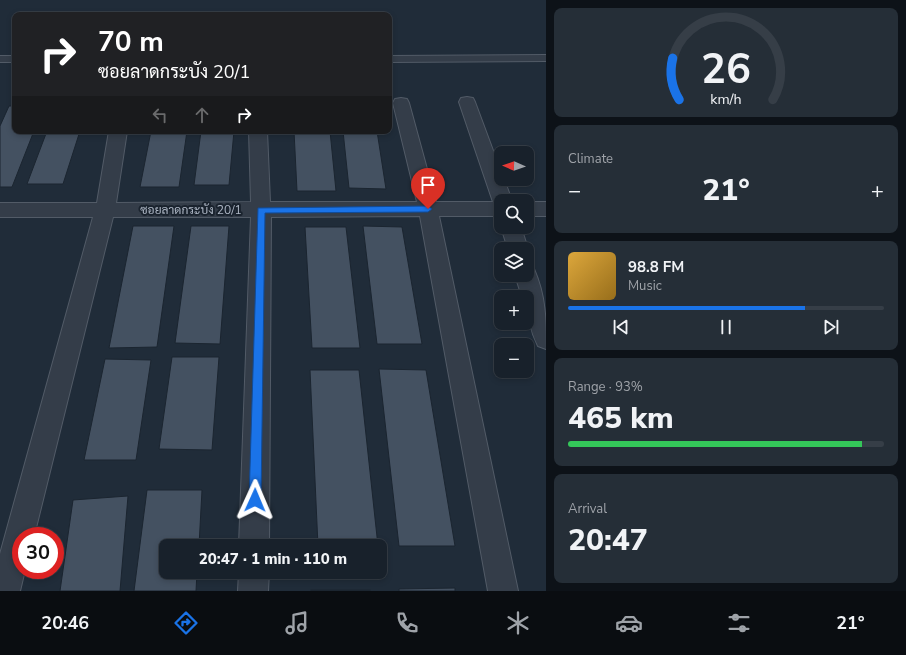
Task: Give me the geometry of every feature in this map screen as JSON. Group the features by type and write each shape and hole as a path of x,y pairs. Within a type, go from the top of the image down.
{"street":[{"path":"467,102 500,194"},
{"path":"400,103 428,209 503,591"},
{"path":"5,591 105,210 118,134"},
{"path":"254,539 261,210 258,134"},
{"name":"ซอยลาดกระบัง 20/1","path":"0,210 494,209"},
{"path":"534,209 546,209"},
{"path":"528,282 546,339"},
{"path":"253,591 254,579"}],"lane":[{"path":"392,59 546,58"},
{"path":"0,59 12,59"}],"building":[{"path":"9,106 12,106 12,134 33,134 12,187 0,187 0,126"},
{"path":"46,134 79,134 63,184 27,184"},
{"path":"150,134 187,134 179,187 140,187"},
{"path":"201,134 234,134 229,185 194,185"},
{"path":"294,134 330,134 336,191 297,191"},
{"path":"343,134 377,134 386,189 349,188"},
{"path":"133,226 174,226 157,347 109,348"},
{"path":"191,226 229,226 220,344 175,343"},
{"path":"363,226 402,227 422,344 377,344"},
{"path":"305,227 346,227 360,348 312,348"},
{"path":"172,357 219,357 212,450 159,449"},
{"path":"105,359 151,360 136,460 84,460"},
{"path":"379,369 426,370 455,546 399,546"},
{"path":"310,370 359,370 377,539 318,539"},
{"path":"147,490 202,490 199,539 159,539 159,579 197,579 196,591 134,591"},
{"path":"128,496 120,591 60,591 62,579 64,579 64,563 73,500"},
{"path":"455,588 455,591 399,591 399,589"},
{"path":"370,590 370,591 311,591"}],"route":[{"path":"255,500 261,210 428,209"}]}
